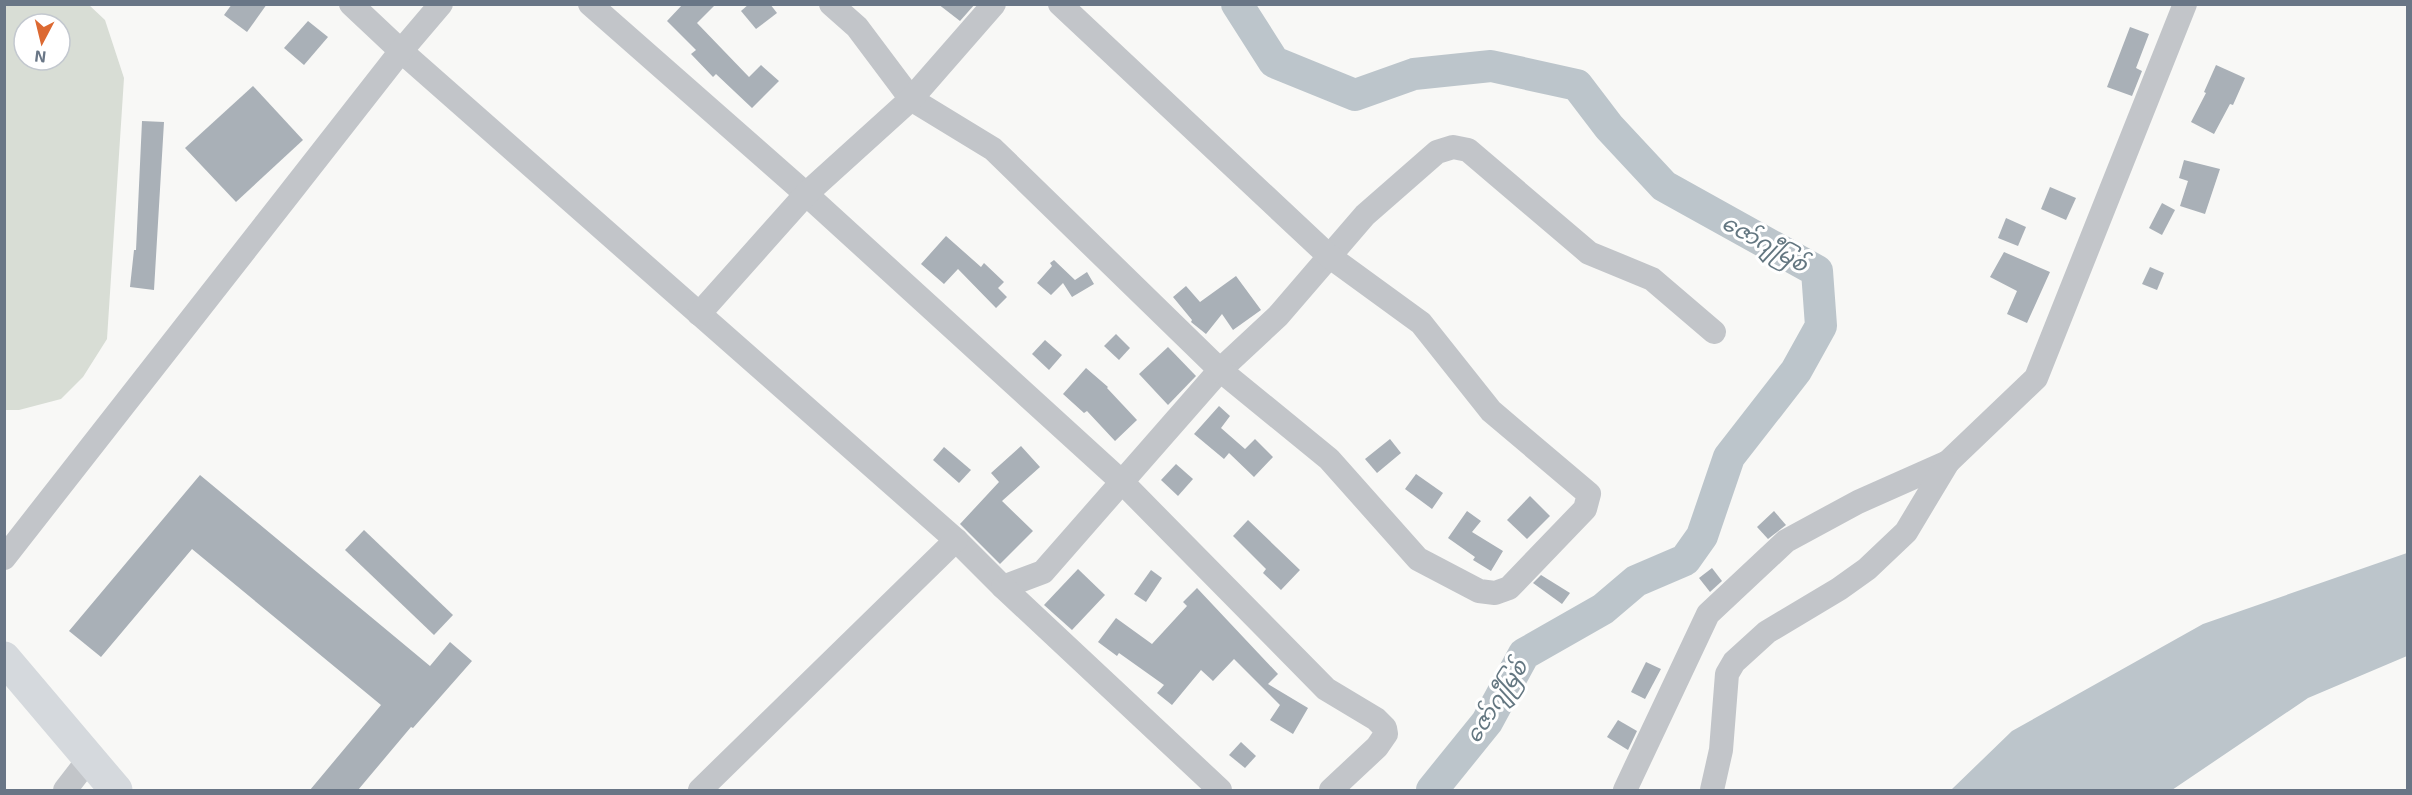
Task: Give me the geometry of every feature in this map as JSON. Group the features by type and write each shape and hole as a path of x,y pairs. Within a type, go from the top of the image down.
{"highway":[{"path":"4,658 116,790"}],"street":[{"path":"351,4 401,51 956,540 1003,587 1220,790"},
{"path":"4,558 401,51 441,4"},
{"path":"590,4 806,194 1122,482 1326,688 1376,719 1385,728 1386,734 1377,747 1331,790"},
{"path":"831,4 857,27 911,99 993,149 1220,370 1329,459 1418,559 1479,591 1496,593 1509,588 1585,509 1589,494 1491,411 1421,323 1329,255 1060,4"},
{"path":"699,314 806,194 911,99 994,4"},
{"path":"1712,790 1722,750 1727,674 1734,662 1767,632 1839,589 1867,569 1906,532 1948,462 2037,378 2185,4"},
{"path":"1003,587 1043,572 1220,370 1278,315 1365,215 1437,152 1453,147 1468,150 1589,253 1652,279 1714,332"},
{"path":"1625,790 1708,614 1786,541 1858,502 1948,462"},
{"path":"700,790 956,540"},
{"path":"65,790 89,759"}],"shaded area":[{"path":"4,5 89,5 105,20 124,78 107,339 83,377 61,399 19,410 5,410"},
{"path":"2407,553 2407,656 2308,698 2172,790 1951,790 2012,731 2203,624"}],"building":[{"path":"232,4 267,4 247,32 224,15"},
{"path":"683,4 716,4 697,23 749,77 761,65 779,81 752,108 716,74 713,77 691,54 696,50 667,21"},
{"path":"749,4 770,4 777,13 756,29 741,11"},
{"path":"938,4 975,4 960,21"},
{"path":"308,21 328,37 304,65 284,48"},
{"path":"2130,27 2149,34 2136,68 2142,71 2132,96 2107,87"},
{"path":"2216,65 2245,78 2233,105 2230,104 2214,134 2191,122 2206,93 2204,92"},
{"path":"253,86 303,140 236,202 185,148"},
{"path":"142,121 164,122 154,290 130,287 134,250 136,250"},
{"path":"2184,160 2220,169 2205,214 2180,206 2188,181 2179,178"},
{"path":"2050,187 2076,198 2066,220 2041,209"},
{"path":"2162,203 2175,210 2162,235 2149,228"},
{"path":"2006,218 2026,227 2018,246 1998,238"},
{"path":"946,236 981,267 984,263 1004,282 998,288 1007,297 996,308 958,269 944,284 921,264"},
{"path":"2004,252 2050,272 2027,323 2007,314 2017,291 1990,277"},
{"path":"1054,260 1075,280 1087,272 1094,284 1072,297 1063,283 1051,295 1037,283 1052,266 1050,263"},
{"path":"2150,267 2164,273 2157,290 2142,284"},
{"path":"1236,276 1261,310 1233,330 1222,314 1206,334 1191,322 1192,320 1173,297 1186,286 1200,302"},
{"path":"1116,334 1130,348 1119,360 1104,346"},
{"path":"1045,340 1062,355 1049,370 1032,354"},
{"path":"1168,347 1196,376 1168,405 1139,374"},
{"path":"1086,368 1108,387 1137,420 1115,441 1087,411 1084,413 1063,394"},
{"path":"1219,406 1230,416 1221,428 1245,449 1255,439 1273,457 1254,477 1229,453 1224,459 1194,434"},
{"path":"1390,439 1401,453 1377,473 1365,459"},
{"path":"1021,446 1040,467 1002,501 1033,531 1000,564 960,524 999,482 991,473"},
{"path":"944,447 971,470 959,483 933,460"},
{"path":"1176,464 1193,479 1178,496 1161,480"},
{"path":"1416,474 1443,493 1432,509 1405,489"},
{"path":"200,475 430,666 450,642 472,661 413,728 411,727 358,790 310,790 381,705 192,549 101,657 69,631"},
{"path":"1530,496 1550,516 1527,539 1507,520"},
{"path":"1467,511 1481,521 1472,532 1503,551 1491,571 1473,560 1475,557 1448,538"},
{"path":"1774,511 1786,525 1768,539 1757,527"},
{"path":"1248,520 1300,570 1281,590 1263,573 1266,569 1233,536"},
{"path":"364,530 453,615 434,635 345,550"},
{"path":"1712,568 1722,581 1710,592 1699,578"},
{"path":"1078,569 1105,595 1072,630 1044,605"},
{"path":"1151,570 1162,578 1146,602 1134,594"},
{"path":"1541,575 1570,593 1562,604 1533,583"},
{"path":"1197,588 1278,674 1268,684 1308,708 1293,734 1270,720 1280,705 1234,659 1213,681 1201,670 1172,705 1157,693 1164,685 1119,653 1117,656 1098,642 1116,618 1152,644 1187,606 1183,602"},
{"path":"1646,662 1661,669 1645,699 1631,692"},
{"path":"1618,720 1637,731 1628,750 1607,737"},
{"path":"1241,742 1256,756 1245,768 1229,755"}],"waterway":[{"name":"ဇော်ဂျီမြစ်","path":"1237,4 1274,62 1355,95 1414,74 1491,66 1577,85 1609,127 1664,186 1817,271 1821,326 1796,371 1729,457 1702,536 1685,560 1636,581 1603,609 1524,654 1487,722 1432,790"}]}
